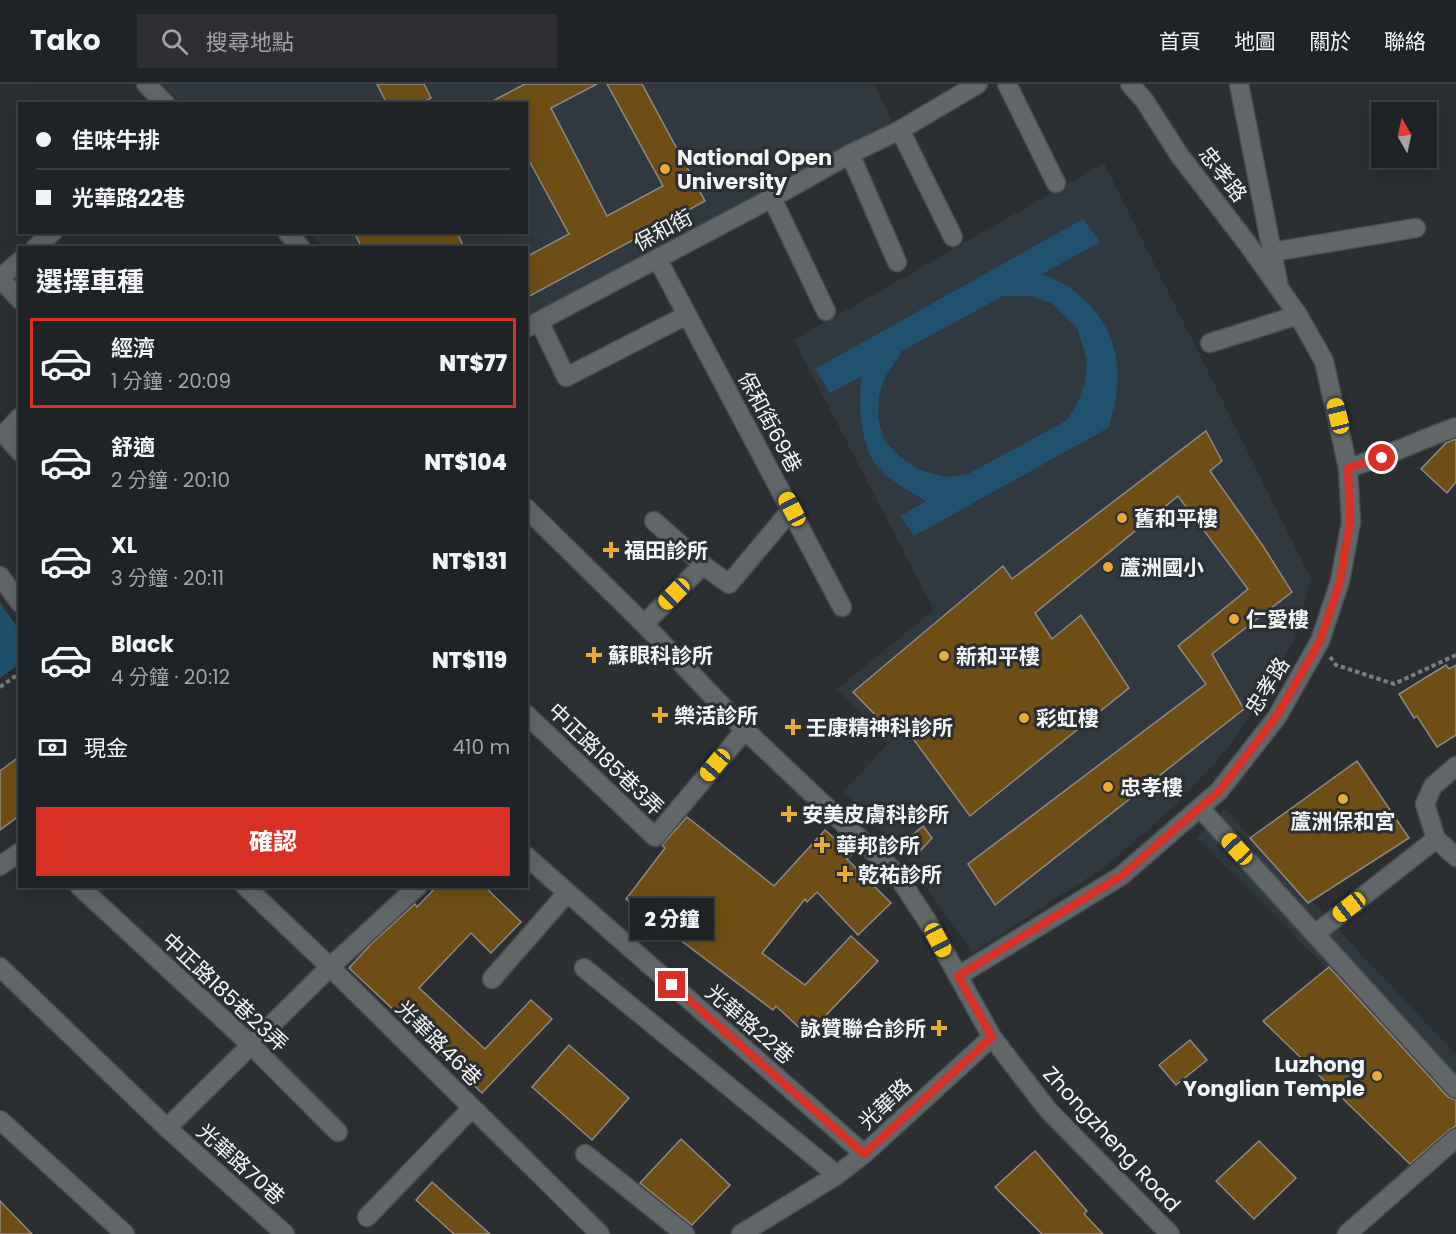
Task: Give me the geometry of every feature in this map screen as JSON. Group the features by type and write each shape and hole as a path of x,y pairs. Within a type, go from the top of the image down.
{"street":[{"path":"146,84 164,102"},
{"name":"保和街","path":"533,325 850,154 900,130 978,84"},
{"path":"1007,84 1056,183"},
{"name":"忠孝路","path":"958,976 1121,876 1219,791 1276,717 1320,641 1340,581 1350,522 1348,468 1324,361 1298,315 1247,243 1180,156 1144,100 1130,84"},
{"name":"忠孝路","path":"1239,84 1280,291"},
{"path":"900,130 953,237"},
{"path":"850,154 897,262"},
{"path":"772,198 826,311"},
{"path":"1272,252 1416,228"},
{"path":"37,246 51,234"},
{"path":"289,234 299,246"},
{"name":"保和街69巷","path":"657,258 842,607"},
{"path":"18,263 0,278 18,298"},
{"path":"533,325 566,377 687,315"},
{"path":"1210,343 1298,315"},
{"path":"18,419 4,434 18,450"},
{"path":"1348,468 1382,458 1415,442 1456,427"},
{"path":"654,520 703,565 729,584 792,509"},
{"name":"Zhongzheng Road","path":"528,510 644,624 745,730 895,872 928,922 992,1037 1048,1110 1170,1234"},
{"path":"644,624 703,565"},
{"path":"0,576 18,600"},
{"name":"中正路185巷3弄","path":"528,716 655,837 745,730"},
{"path":"1456,766 1433,786 1425,804 1436,839 1456,857"},
{"path":"1200,808 1456,1089"},
{"path":"1315,934 1436,839"},
{"path":"0,866 18,853"},
{"name":"光華路22巷","path":"528,858 864,1154"},
{"name":"中正路185巷23弄","path":"81,888 250,1045 338,1132"},
{"name":"光華路46巷","path":"246,888 330,967 600,1234"},
{"path":"167,1128 408,889"},
{"path":"492,979 567,893"},
{"name":"光華路70巷","path":"0,967 167,1128 285,1234"},
{"path":"584,968 837,1175"},
{"name":"光華路","path":"741,1234 837,1175 864,1154 992,1037"},
{"path":"367,1217 472,1108"},
{"path":"0,1120 125,1234"},
{"path":"1347,1234 1456,1138"},
{"path":"585,1154 685,1234"}],"path":[{"path":"1320,641 1336,665 1394,684 1456,655"},
{"path":"0,687 18,674"}],"shaded area":[{"name":"National Open University","path":"163,84 874,84 892,121 528,320 528,246 323,246 310,234 528,234 528,102 181,102"},
{"name":"蘆洲國小","path":"1104,163 1311,579 1294,639 1269,688 1229,747 1174,807 1106,866 972,953 905,856 843,791 889,743 837,689 934,610 794,340"},
{"path":"1083,219 1100,242 1042,274 1067,286 1090,305 1110,337 1118,371 1114,408 1108,428 914,536 901,516 926,501 888,476 871,457 862,423 860,398 862,376 830,393 815,369","holes":["1003,296 1031,296 1053,304 1077,328 1087,359 1085,382 1078,402 1066,421 968,474 947,477 919,470 900,457 884,440 878,418 879,396 884,379 902,351"]},
{"path":"0,603 18,628 18,665 0,678"},
{"path":"1225,809 1456,1055 1456,1097 1197,838"}],"building":[{"path":"377,84 424,84 431,98 424,102 386,102"},
{"path":"525,84 597,84 551,108 607,216 663,186 607,84 642,84 705,201 528,297 528,256 569,234 528,159 528,102 491,102"},
{"path":"355,234 458,234 463,246 361,246"},
{"path":"1206,431 1222,461 1210,471 1292,592 1212,654 1244,709 995,905 968,864 1206,684 1178,646 1248,589 1178,496 1035,613 1052,639 1081,615 1129,688 970,816 903,725 893,733 853,692 1003,566 1012,579"},
{"path":"1456,439 1456,482 1447,493 1421,469 1446,443"},
{"path":"1446,665 1449,669 1456,665 1456,735 1437,747 1417,716 1414,718 1399,694"},
{"path":"18,758 18,816 0,830 0,771"},
{"name":"蘆洲保和宮","path":"1357,761 1409,838 1308,903 1250,838"},
{"path":"687,817 774,886 825,830 852,854 847,859 891,903 858,935 817,892 807,902 805,899 762,953 805,985 851,936 878,961 807,1035 776,1006 773,1010 626,899 665,848 662,845"},
{"path":"923,826 932,838 921,850 910,837"},
{"path":"435,888 486,888 521,922 491,953 471,933 419,988 485,1049 531,1000 552,1019 482,1093 349,968 372,943 415,904 417,907"},
{"name":"Luzhong Yonglian Temple","path":"1329,967 1448,1097 1456,1100 1456,1126 1410,1164 1263,1021"},
{"path":"1190,1040 1207,1060 1176,1085 1159,1065"},
{"path":"569,1045 629,1098 592,1140 532,1087"},
{"path":"681,1139 730,1185 692,1225 640,1183"},
{"path":"1259,1141 1296,1178 1254,1219 1216,1181"},
{"path":"1035,1151 1087,1211 1084,1214 1103,1234 1042,1234 995,1187"},
{"path":"432,1182 490,1234 454,1234 416,1200"},
{"path":"0,1201 32,1234 0,1234"}],"place":[{"name":"National Open University","path":"665,169"},
{"name":"舊和平樓","path":"1122,518"},
{"name":"福田診所","path":"611,550"},
{"name":"蘆洲國小","path":"1108,567"},
{"name":"仁愛樓","path":"1234,619"},
{"name":"蘇眼科診所","path":"594,655"},
{"name":"新和平樓","path":"944,656"},
{"name":"樂活診所","path":"660,715"},
{"name":"彩虹樓","path":"1024,718"},
{"name":"壬康精神科診所","path":"793,727"},
{"name":"忠孝樓","path":"1108,787"},
{"name":"蘆洲保和宮","path":"1343,799"},
{"name":"安美皮膚科診所","path":"789,814"},
{"name":"華邦診所","path":"822,845"},
{"name":"乾祐診所","path":"845,874"},
{"name":"詠贊聯合診所","path":"939,1028"},
{"name":"Luzhong Yonglian Temple","path":"1377,1076"}],"route":[{"path":"672,985 864,1154 992,1037 958,976 1121,876 1219,791 1276,717 1320,641 1340,581 1350,522 1348,468 1382,458"}]}
